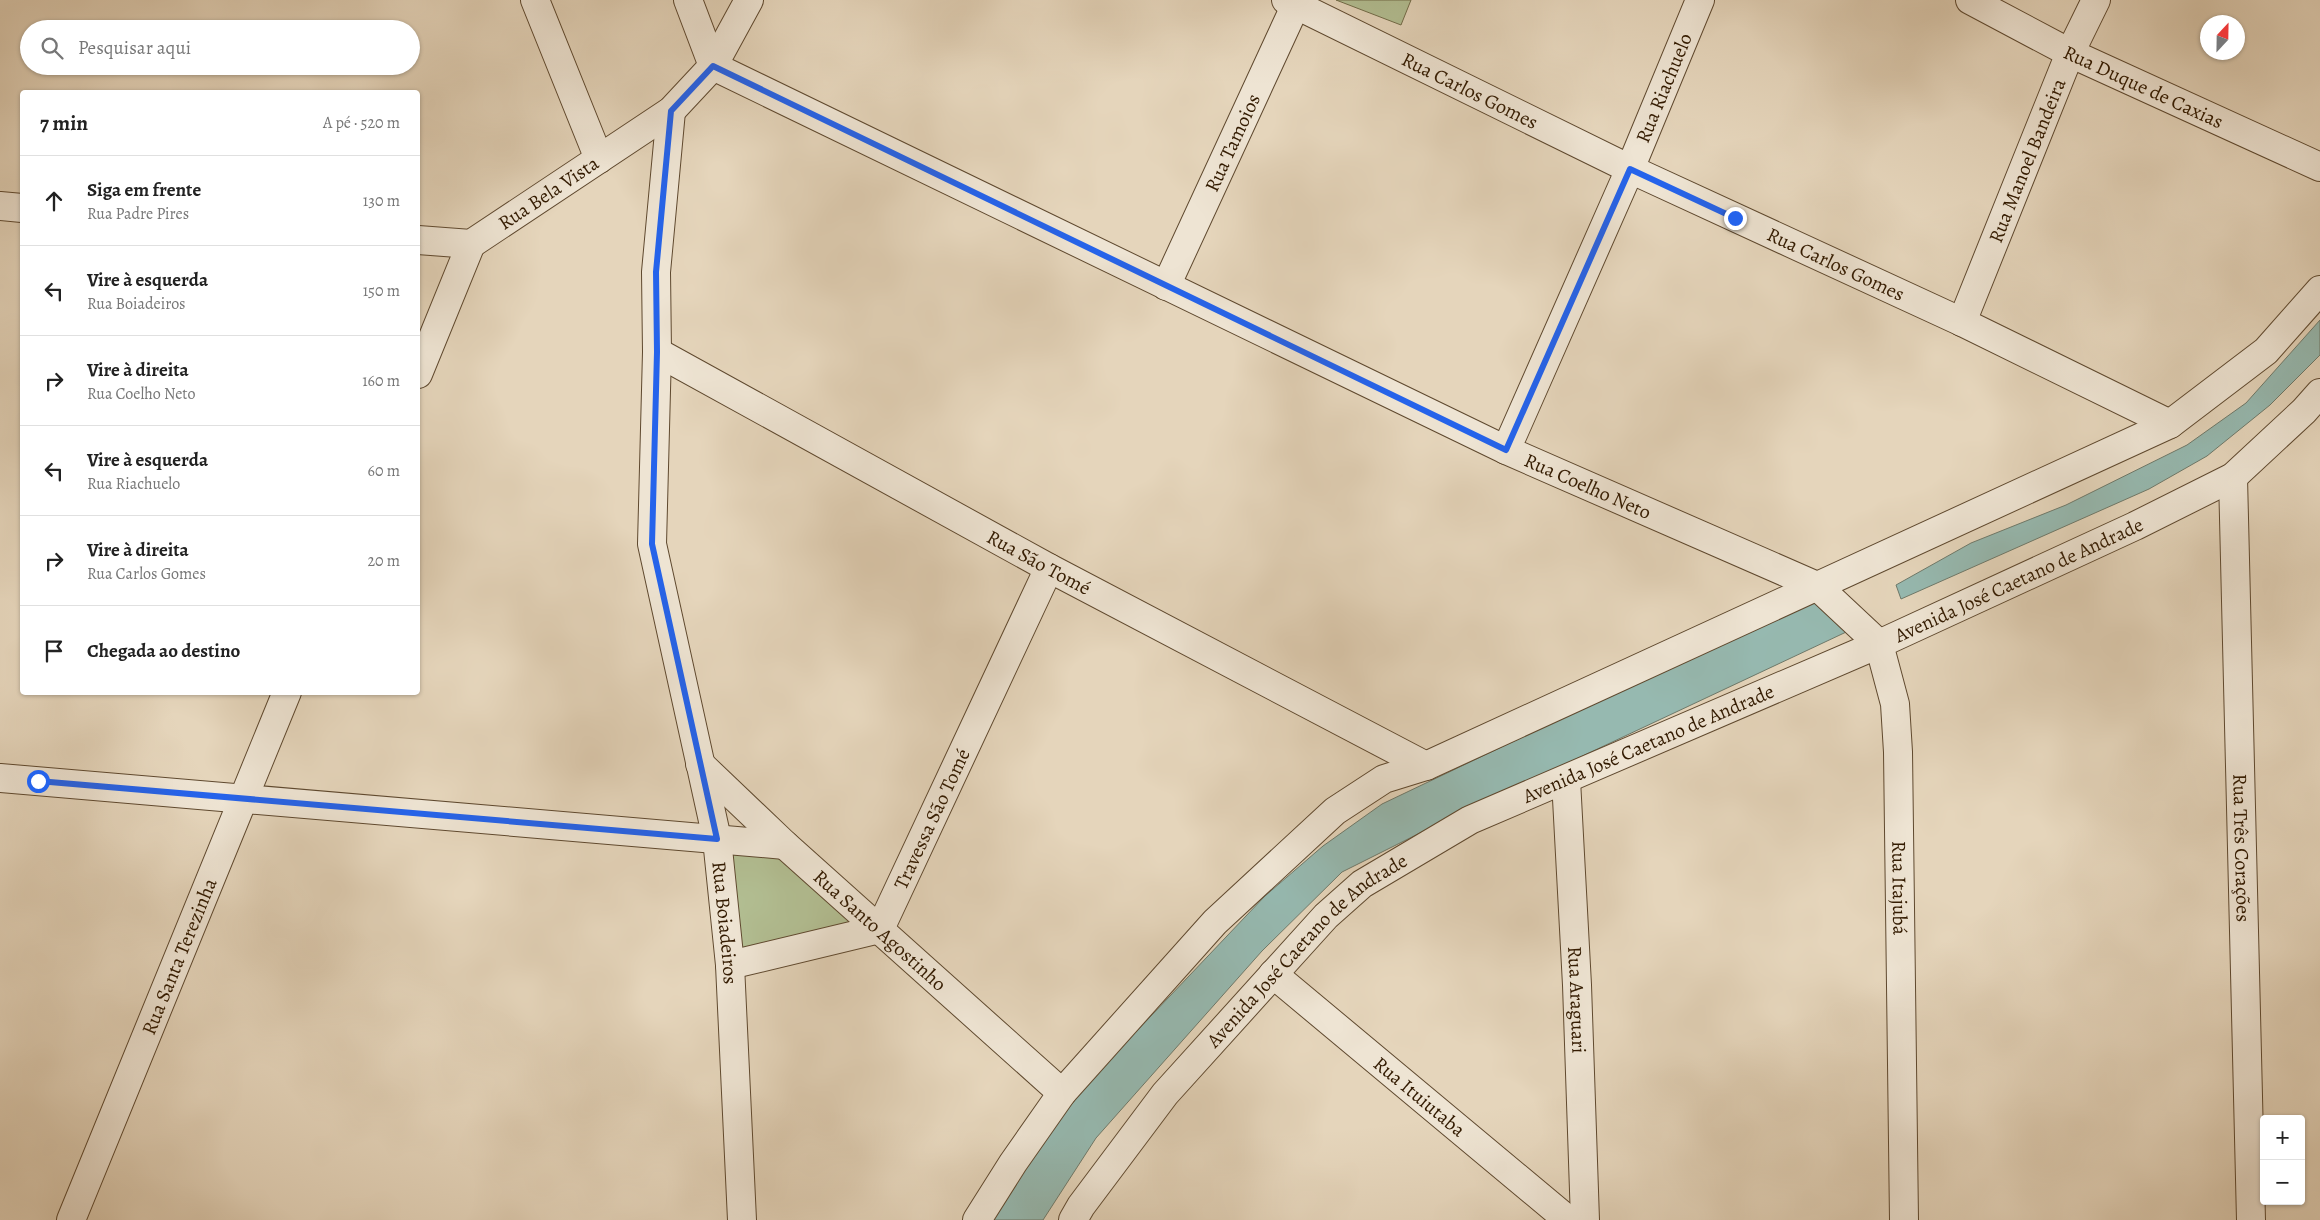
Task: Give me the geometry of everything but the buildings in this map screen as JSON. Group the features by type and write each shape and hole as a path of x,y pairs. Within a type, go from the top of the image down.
{"street":[{"path":"535,0 599,159"},
{"path":"688,0 713,66"},
{"path":"671,111 713,66 749,0"},
{"name":"Rua Riachuelo","path":"1506,450 1630,169 1700,0"},
{"name":"Rua Duque de Caxias","path":"1970,0 2070,52 2320,167"},
{"name":"Rua Manoel Bandeira","path":"1962,322 2070,52 2096,0"},
{"name":"Rua Carlos Gomes","path":"1293,2 1630,169 1962,322 2170,424"},
{"name":"Rua Tamoios","path":"1166,286 1293,2"},
{"name":"Rua Coelho Neto","path":"713,66 1506,450 1817,586"},
{"name":"Rua Bela Vista","path":"471,244 671,111"},
{"name":"Rua Boiadeiros","path":"671,111 656,272 657,352 652,544 717,839 730,965 742,1220"},
{"path":"0,206 20,208"},
{"path":"420,240 471,244 420,369"},
{"path":"977,1220 1013,1163 1062,1093 1215,922 1335,811 1384,779 1426,766 2170,424 2266,351 2320,290"},
{"name":"Rua São Tomé","path":"657,352 1049,568 1426,766"},
{"name":"Avenida José Caetano de Andrade","path":"1073,1220 1081,1206 1165,1094 1326,916 1362,884 1470,820 1879,644 2134,526 2233,477 2304,411 2320,393"},
{"name":"Rua Três Corações","path":"2233,477 2251,1220"},
{"name":"Travessa São Tomé","path":"880,929 1049,568"},
{"path":"1817,586 1879,644"},
{"name":"Rua Itajubá","path":"1879,644 1895,704 1898,752 1904,1220"},
{"name":"Rua Santa Terezinha","path":"71,1220 286,695"},
{"name":"Rua Santo Agostinho","path":"700,764 785,845 1062,1093"},
{"path":"0,778 785,845"},
{"name":"Rua Araguari","path":"1566,780 1577,985 1586,1220"},
{"path":"730,965 880,929"},
{"name":"Rua Ituiutaba","path":"1272,974 1568,1220"}],"green space":[{"path":"1336,0 1411,0 1401,25"},
{"path":"725,847 781,853 859,922 739,954"}],"water":[{"path":"2320,320 2320,355 2270,405 2207,456 2149,489 1901,599 1896,585 1971,543 2066,505 2187,445 2246,403"},
{"path":"1818,596 1859,626 1440,823 1342,872 1262,951 1096,1138 1043,1220 993,1220 1010,1190 1068,1107 1112,1057 1265,896 1323,846 1382,804"}],"route":[{"path":"38,781 717,839 652,544 657,352 656,272 671,111 713,66 1506,450 1630,169 1735,218"}]}
